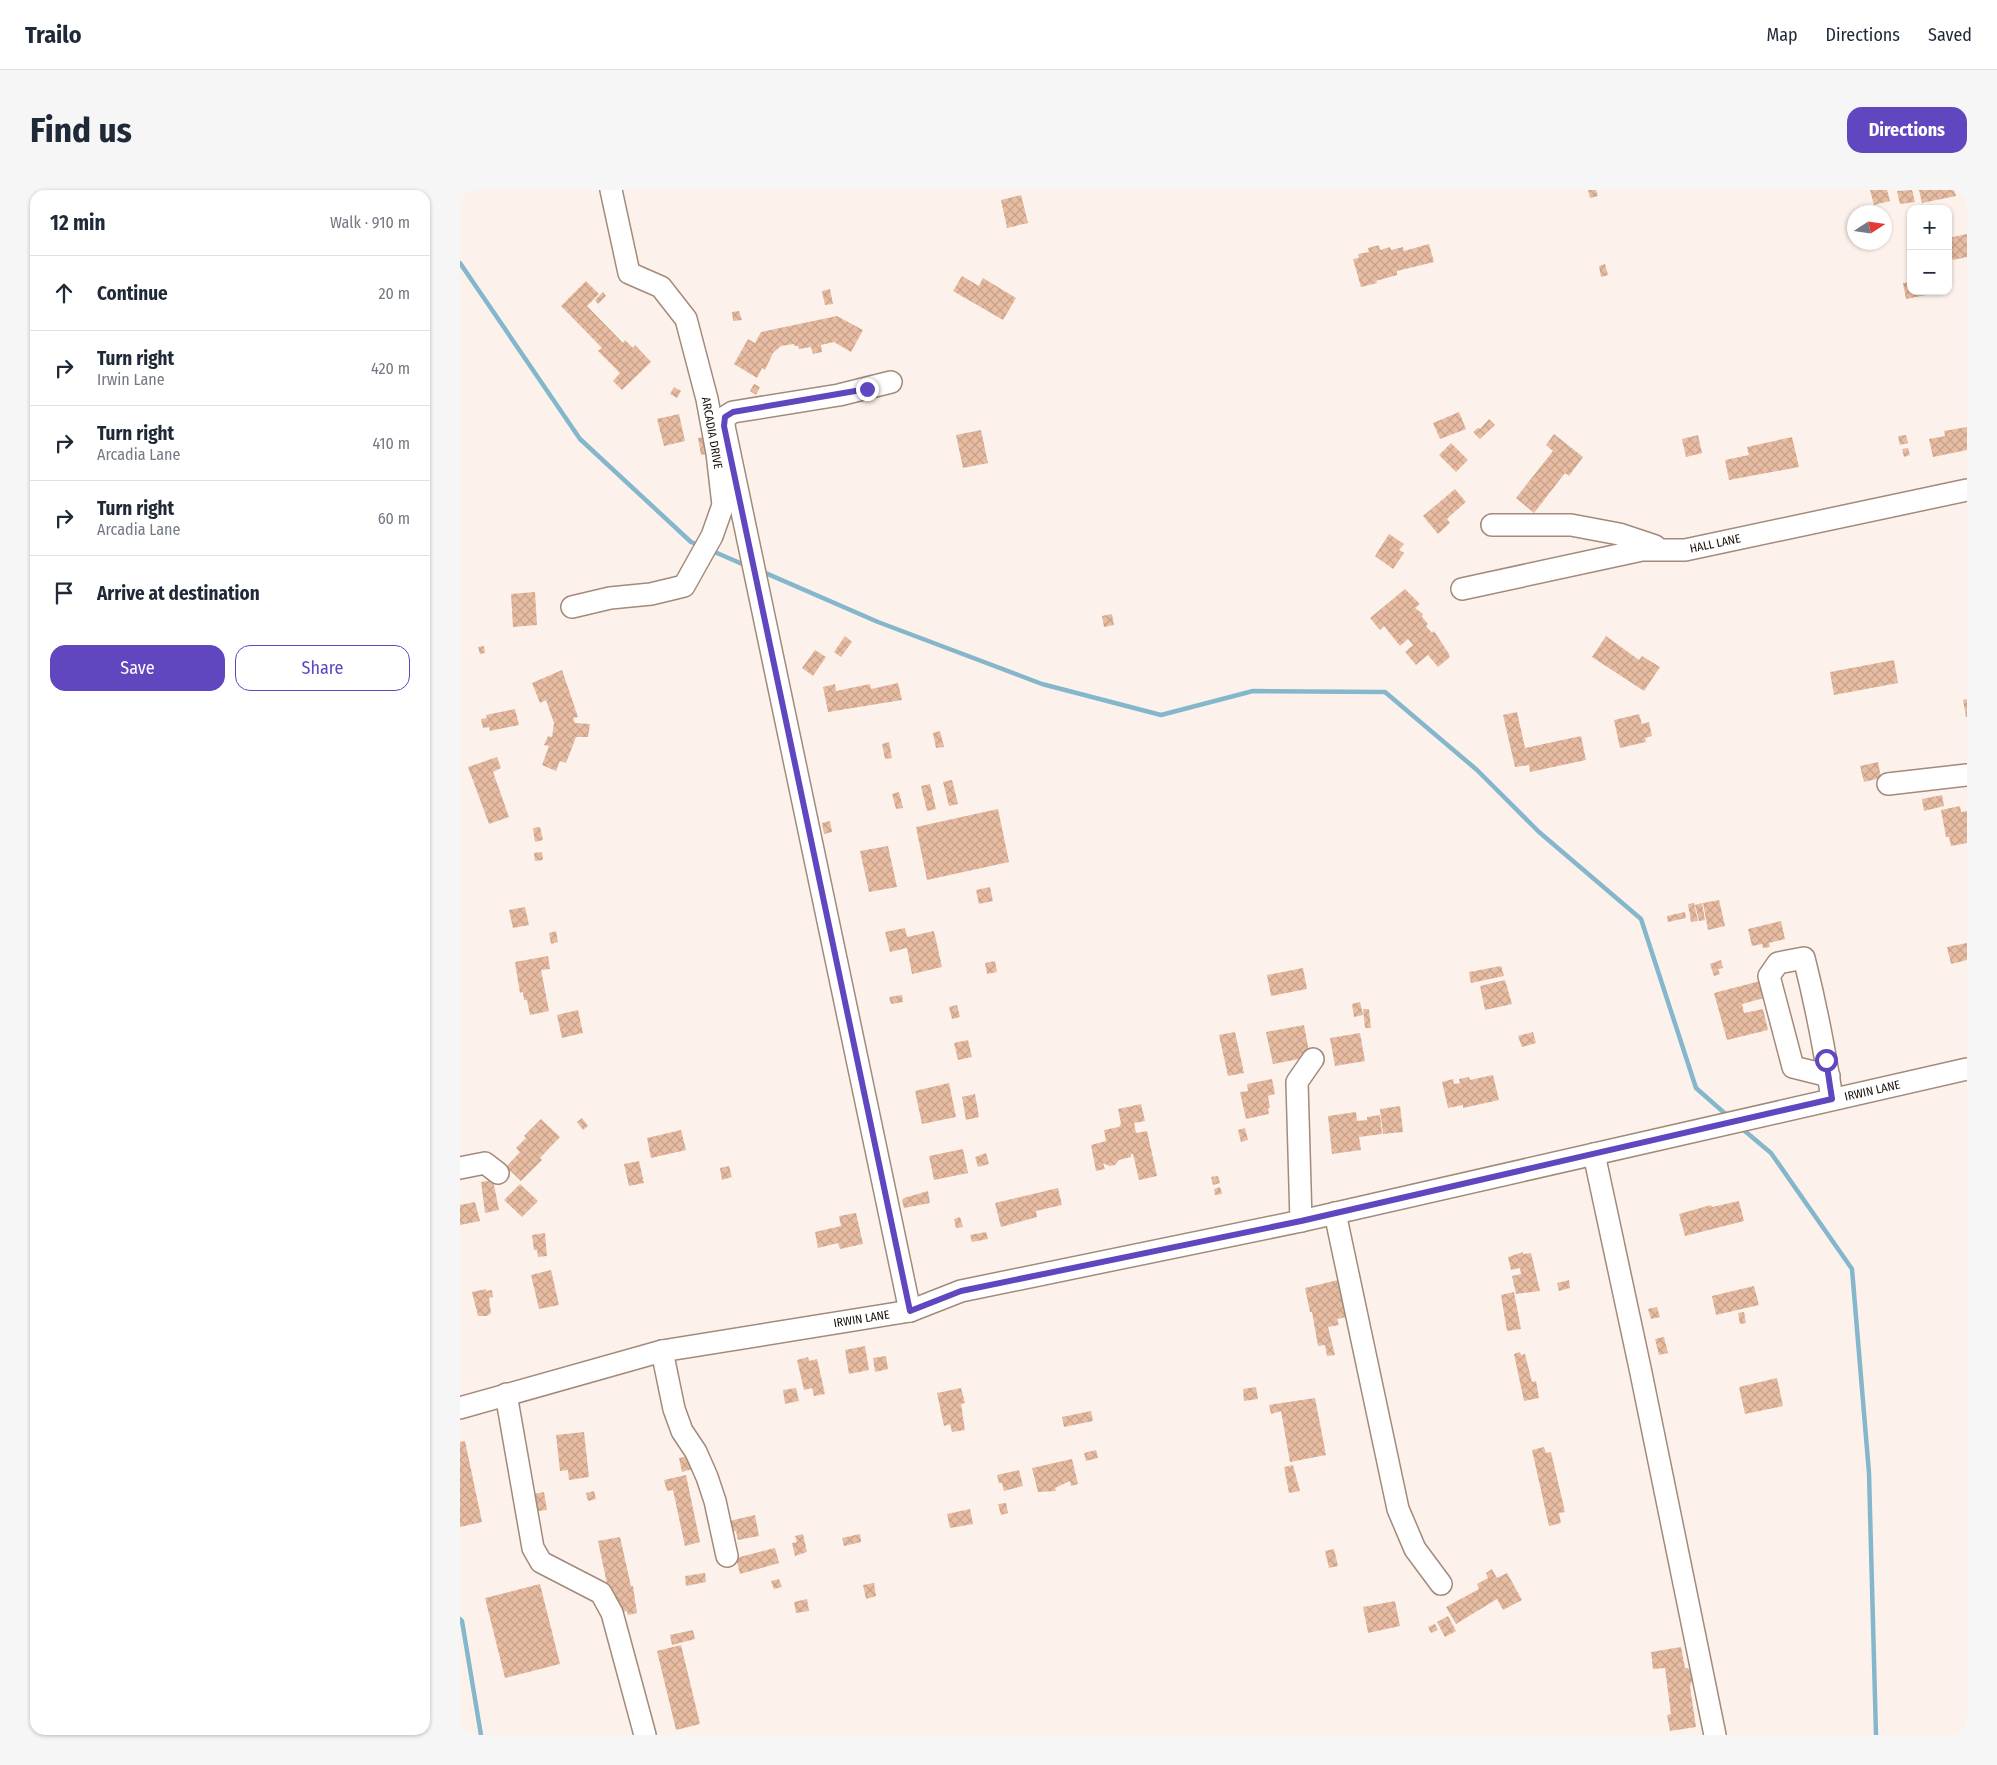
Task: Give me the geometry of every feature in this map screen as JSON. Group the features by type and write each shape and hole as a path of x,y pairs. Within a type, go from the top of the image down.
{"street":[{"name":"ARCADIA DRIVE","path":"572,607 610,598 651,594 684,586 712,536 723,505 717,453 707,399 686,319 661,286 629,273 610,190"},
{"path":"891,382 839,395 733,412 725,417 724,426 910,1311"},
{"name":"HALL LANE","path":"1462,589 1642,550 1685,550 1967,490"},
{"path":"1492,525 1571,525 1619,534 1664,550"},
{"path":"1888,784 1967,775"},
{"path":"1829,1076 1793,1067 1769,976 1778,963 1804,958 1819,1018 1829,1076 1832,1099"},
{"path":"1301,1221 1297,1082 1312,1059"},
{"name":"IRWIN LANE","path":"460,1408 662,1351 910,1311 961,1291 1301,1221 1967,1069"},
{"path":"1594,1154 1715,1735"},
{"path":"460,1168 485,1163 498,1173"},
{"path":"1335,1213 1398,1509 1415,1549 1441,1584"},
{"path":"662,1351 674,1409 682,1431 696,1452 707,1477 715,1501 727,1556"},
{"path":"506,1394 533,1548 541,1562 601,1593 612,1613 645,1735"}],"building":[{"path":"1588,190 1596,190 1598,196 1590,198"},
{"path":"1870,190 1887,190 1890,201 1874,205"},
{"path":"1912,190 1915,202 1900,204 1897,191"},
{"path":"1919,190 1954,190 1956,196 1922,203"},
{"path":"1021,195 1028,223 1007,228 1001,200"},
{"path":"1967,234 1967,257 1953,260 1952,237"},
{"path":"1429,244 1434,262 1397,271 1397,275 1361,287 1353,259 1359,258 1358,254 1369,252 1368,248 1379,245 1380,250 1390,247 1391,250 1403,247 1404,251"},
{"path":"1605,264 1608,275 1601,277 1599,266"},
{"path":"962,276 979,286 983,278 1016,298 1003,320 953,291"},
{"path":"586,281 599,294 587,306 623,343 625,340 633,348 635,345 651,362 622,390 613,381 620,373 598,351 602,348 561,306"},
{"path":"1907,282 1907,295 1926,295 1906,299 1903,283"},
{"path":"830,289 833,304 825,305 822,291"},
{"path":"603,292 606,296 598,304 595,300"},
{"path":"739,311 742,320 733,321 732,312"},
{"path":"837,316 863,330 851,352 834,342 821,345 822,352 813,354 811,347 799,349 794,344 781,346 773,353 765,370 762,368 757,378 734,364 748,339 755,343 761,332"},
{"path":"754,384 760,387 756,395 750,391"},
{"path":"674,387 681,391 677,398 670,394"},
{"path":"1459,412 1466,429 1440,439 1433,423"},
{"path":"679,414 685,441 664,446 657,419"},
{"path":"1489,419 1495,425 1480,439 1473,432 1478,428 1480,429"},
{"path":"1967,427 1967,450 1933,457 1929,439 1945,436 1944,431"},
{"path":"981,430 988,463 963,468 956,435"},
{"path":"1554,434 1583,457 1569,476 1565,473 1534,513 1516,498 1553,451 1546,445"},
{"path":"1698,435 1702,453 1686,457 1682,439"},
{"path":"1906,435 1908,443 1900,445 1898,436"},
{"path":"704,437 707,454 701,455 698,438"},
{"path":"1792,437 1799,467 1729,480 1725,460 1749,455 1747,447"},
{"path":"1451,443 1468,460 1456,472 1439,455"},
{"path":"1908,448 1910,455 1904,457 1902,449"},
{"path":"1455,489 1466,502 1447,519 1450,523 1438,534 1423,516"},
{"path":"1389,534 1404,544 1399,550 1404,553 1393,569 1375,556"},
{"path":"1405,589 1420,604 1415,608 1423,614 1422,617 1428,624 1426,626 1432,633 1434,631 1449,654 1450,657 1438,667 1428,655 1416,665 1405,652 1413,645 1408,639 1400,646 1384,626 1380,630 1370,618"},
{"path":"535,592 537,625 513,627 511,594"},
{"path":"1112,614 1114,625 1104,627 1102,616"},
{"path":"845,636 852,642 841,657 834,652"},
{"path":"1606,636 1639,660 1642,656 1660,667 1644,691 1592,657"},
{"path":"484,646 485,653 480,654 478,647"},
{"path":"815,650 826,657 813,676 802,668"},
{"path":"1894,660 1898,683 1834,695 1830,672"},
{"path":"562,670 578,717 573,718 575,723 590,724 588,737 576,737 566,763 560,761 556,771 542,765 549,746 544,745 548,736 552,737 554,723 546,700 540,703 532,683"},
{"path":"898,683 902,700 828,712 823,687 835,684 836,691 870,684 871,689"},
{"path":"1967,699 1967,717 1966,717 1963,700"},
{"path":"515,709 519,725 490,731 489,727 483,728 481,719 487,718 486,715"},
{"path":"1517,712 1525,748 1581,736 1586,760 1530,772 1529,765 1515,767 1503,715"},
{"path":"1639,714 1642,724 1649,722 1652,736 1645,738 1646,742 1620,748 1614,720"},
{"path":"940,731 944,747 936,748 933,733"},
{"path":"889,742 892,758 885,759 882,744"},
{"path":"497,757 501,768 493,772 509,817 489,824 468,767"},
{"path":"1878,762 1881,778 1864,782 1860,766"},
{"path":"952,780 958,804 949,806 943,782"},
{"path":"930,784 936,809 927,811 921,786"},
{"path":"899,792 903,808 896,809 892,794"},
{"path":"1942,795 1944,806 1924,811 1922,799"},
{"path":"1960,806 1961,812 1967,811 1967,843 1951,846 1949,837 1946,837 1941,810"},
{"path":"998,809 1009,862 927,880 916,827"},
{"path":"830,821 832,832 824,834 822,823"},
{"path":"540,827 543,840 535,842 533,828"},
{"path":"888,846 897,887 869,892 860,851"},
{"path":"542,852 543,860 535,861 534,853"},
{"path":"990,887 993,901 979,904 976,890"},
{"path":"1719,900 1725,926 1708,930 1703,903"},
{"path":"1694,903 1698,921 1691,922 1688,904"},
{"path":"1702,903 1705,920 1699,921 1695,905"},
{"path":"525,907 529,925 513,928 509,910"},
{"path":"1685,912 1686,918 1668,922 1667,916"},
{"path":"1781,921 1785,939 1769,943 1770,947 1763,948 1762,944 1752,946 1748,929"},
{"path":"905,928 907,937 934,931 942,967 912,974 907,948 890,952 885,932"},
{"path":"556,931 558,942 551,944 549,933"},
{"path":"1967,943 1967,960 1951,964 1947,947"},
{"path":"548,956 550,969 541,970 549,1011 530,1015 527,1000 524,1000 523,992 520,993 515,962"},
{"path":"1721,960 1723,968 1718,969 1720,974 1714,976 1710,964"},
{"path":"995,961 997,972 987,974 985,963"},
{"path":"1501,966 1504,976 1471,983 1469,972"},
{"path":"1303,968 1307,989 1271,996 1267,975"},
{"path":"1505,980 1512,1004 1485,1010 1480,986"},
{"path":"1760,981 1764,998 1742,1004 1744,1013 1763,1009 1768,1030 1727,1040 1714,993"},
{"path":"902,995 903,1002 891,1004 889,997"},
{"path":"1360,1002 1363,1015 1354,1017 1352,1004"},
{"path":"957,1005 960,1017 952,1019 949,1007"},
{"path":"1363,1009 1369,1009 1371,1028 1365,1028"},
{"path":"578,1010 583,1033 562,1038 557,1015"},
{"path":"1304,1025 1310,1057 1273,1064 1266,1032"},
{"path":"1235,1032 1244,1073 1228,1076 1219,1035"},
{"path":"1533,1032 1536,1043 1522,1047 1518,1036"},
{"path":"1360,1033 1365,1061 1335,1066 1330,1038"},
{"path":"968,1040 972,1057 958,1060 954,1043"},
{"path":"1493,1075 1499,1100 1463,1108 1463,1105 1448,1108 1442,1082 1453,1079 1454,1084 1460,1083 1459,1079 1469,1077 1470,1080"},
{"path":"1272,1079 1275,1094 1268,1096 1269,1114 1246,1119 1240,1092 1248,1091 1247,1084"},
{"path":"949,1083 956,1117 922,1124 915,1091"},
{"path":"975,1094 979,1117 966,1120 962,1097"},
{"path":"1141,1104 1145,1121 1134,1123 1136,1133 1147,1131 1157,1176 1139,1180 1133,1154 1131,1154 1131,1157 1119,1160 1115,1165 1109,1166 1103,1163 1105,1169 1096,1171 1091,1145 1106,1141 1104,1130 1119,1127 1121,1123 1118,1109"},
{"path":"1400,1106 1403,1132 1383,1134 1380,1109"},
{"path":"1356,1112 1357,1121 1367,1120 1367,1117 1380,1115 1382,1134 1359,1137 1361,1150 1332,1154 1328,1116"},
{"path":"582,1118 588,1126 583,1130 577,1122"},
{"path":"541,1119 560,1137 540,1158 542,1160 521,1181 506,1167 520,1152 516,1148 526,1138 524,1136"},
{"path":"1245,1128 1248,1140 1241,1142 1238,1130"},
{"path":"681,1130 686,1150 651,1158 647,1138"},
{"path":"963,1149 968,1173 934,1180 929,1156"},
{"path":"986,1153 989,1164 978,1167 975,1157"},
{"path":"639,1161 644,1183 629,1186 624,1164"},
{"path":"729,1166 732,1177 722,1180 720,1168"},
{"path":"1218,1176 1220,1183 1213,1185 1211,1177"},
{"path":"493,1180 499,1210 485,1213 481,1182"},
{"path":"520,1184 538,1201 522,1217 504,1200"},
{"path":"1220,1187 1222,1194 1215,1195 1214,1189"},
{"path":"1058,1188 1062,1205 1036,1211 1037,1217 1001,1227 995,1203"},
{"path":"928,1191 930,1203 904,1208 902,1200 904,1198"},
{"path":"1739,1201 1744,1221 1685,1236 1679,1214 1711,1205 1712,1207"},
{"path":"475,1202 480,1221 460,1225 460,1205"},
{"path":"856,1213 863,1244 840,1249 838,1243 818,1248 815,1232 841,1226 839,1216"},
{"path":"960,1217 963,1227 956,1228 954,1219"},
{"path":"986,1232 988,1239 972,1242 970,1235"},
{"path":"545,1233 547,1256 538,1257 537,1250 534,1250 532,1235"},
{"path":"1523,1252 1523,1254 1531,1253 1540,1291 1516,1294 1512,1276 1521,1274 1520,1268 1511,1270 1508,1257"},
{"path":"551,1270 559,1305 539,1309 531,1275"},
{"path":"1342,1279 1351,1316 1337,1319 1339,1325 1328,1327 1335,1355 1327,1356 1325,1345 1318,1346 1312,1312 1310,1312 1305,1288"},
{"path":"1569,1280 1570,1288 1559,1291 1557,1283"},
{"path":"1754,1286 1759,1305 1716,1315 1712,1296"},
{"path":"486,1289 486,1291 492,1290 493,1297 489,1298 491,1313 487,1316 478,1316 472,1292"},
{"path":"1514,1292 1521,1329 1507,1331 1501,1295"},
{"path":"1657,1307 1660,1317 1651,1319 1648,1309"},
{"path":"1744,1312 1746,1323 1740,1324 1738,1313"},
{"path":"1664,1337 1668,1353 1659,1355 1655,1339"},
{"path":"865,1346 869,1370 849,1374 845,1350"},
{"path":"1520,1352 1521,1355 1525,1354 1532,1382 1536,1381 1539,1398 1524,1401 1514,1354"},
{"path":"886,1356 888,1369 875,1372 873,1358"},
{"path":"808,1357 809,1361 817,1359 825,1394 814,1396 812,1388 804,1390 797,1360"},
{"path":"1777,1378 1783,1406 1745,1414 1739,1387"},
{"path":"1256,1387 1258,1399 1244,1401 1243,1389"},
{"path":"796,1388 799,1401 785,1404 783,1390"},
{"path":"961,1388 965,1403 961,1404 965,1430 952,1432 950,1424 944,1426 937,1393"},
{"path":"1315,1398 1326,1455 1290,1462 1281,1411 1271,1414 1269,1405"},
{"path":"1091,1411 1093,1421 1064,1427 1062,1417"},
{"path":"584,1432 589,1477 569,1480 568,1470 560,1471 556,1435"},
{"path":"465,1441 482,1522 460,1527 460,1442"},
{"path":"1544,1447 1546,1453 1551,1452 1565,1512 1559,1513 1561,1523 1549,1526 1532,1450"},
{"path":"1096,1450 1098,1458 1086,1461 1084,1453"},
{"path":"690,1456 693,1469 682,1472 679,1458"},
{"path":"1072,1459 1078,1484 1071,1486 1070,1481 1055,1488 1056,1491 1038,1492 1032,1468"},
{"path":"1293,1465 1300,1491 1289,1493 1284,1467"},
{"path":"1019,1470 1023,1486 1004,1491 997,1475"},
{"path":"686,1475 700,1542 685,1546 673,1490 667,1491 664,1480"},
{"path":"594,1491 596,1499 588,1501 586,1493"},
{"path":"544,1492 547,1510 537,1511 534,1494"},
{"path":"1006,1503 1008,1513 1001,1515 998,1504"},
{"path":"970,1509 973,1524 950,1528 947,1514"},
{"path":"755,1515 759,1536 738,1540 736,1531 731,1532 729,1521"},
{"path":"803,1534 807,1552 795,1556 792,1543 797,1542 795,1536"},
{"path":"860,1534 861,1542 844,1546 842,1538"},
{"path":"620,1537 631,1586 633,1586 637,1613 628,1615 627,1611 620,1613 616,1597 610,1598 598,1541"},
{"path":"775,1548 779,1563 740,1574 736,1558"},
{"path":"1334,1549 1338,1566 1329,1568 1325,1551"},
{"path":"1492,1569 1497,1578 1507,1573 1522,1600 1503,1610 1497,1599 1456,1624 1446,1607 1479,1589 1477,1584 1488,1578 1486,1573"},
{"path":"705,1573 706,1582 686,1586 685,1576"},
{"path":"779,1579 782,1587 774,1589 771,1581"},
{"path":"874,1583 876,1596 866,1599 863,1585"},
{"path":"540,1584 560,1664 505,1678 485,1598"},
{"path":"807,1599 809,1611 796,1613 794,1602"},
{"path":"1395,1601 1400,1626 1368,1633 1363,1607"},
{"path":"1448,1616 1456,1631 1445,1637 1437,1622"},
{"path":"1435,1624 1438,1630 1431,1633 1428,1627"},
{"path":"693,1630 695,1639 672,1645 670,1635"},
{"path":"681,1645 700,1724 676,1730 657,1651"},
{"path":"1681,1647 1685,1668 1688,1668 1693,1677 1690,1687 1696,1727 1670,1731 1667,1715 1671,1714 1665,1668 1653,1669 1651,1652"}],"waterway":[{"path":"460,263 580,439 691,542 701,546"},
{"path":"710,550 747,566"},
{"path":"761,571 878,622 1042,684 1161,715 1253,691 1385,692 1477,770 1539,832 1641,919 1696,1088 1729,1117"},
{"path":"1740,1127 1771,1153 1852,1269 1869,1473 1876,1735"},
{"path":"460,1619 462,1621 481,1735"}],"route":[{"path":"867,389 807,401 733,412 725,417 724,426 910,1311 961,1291 1301,1221 1832,1099 1826,1060"}]}
